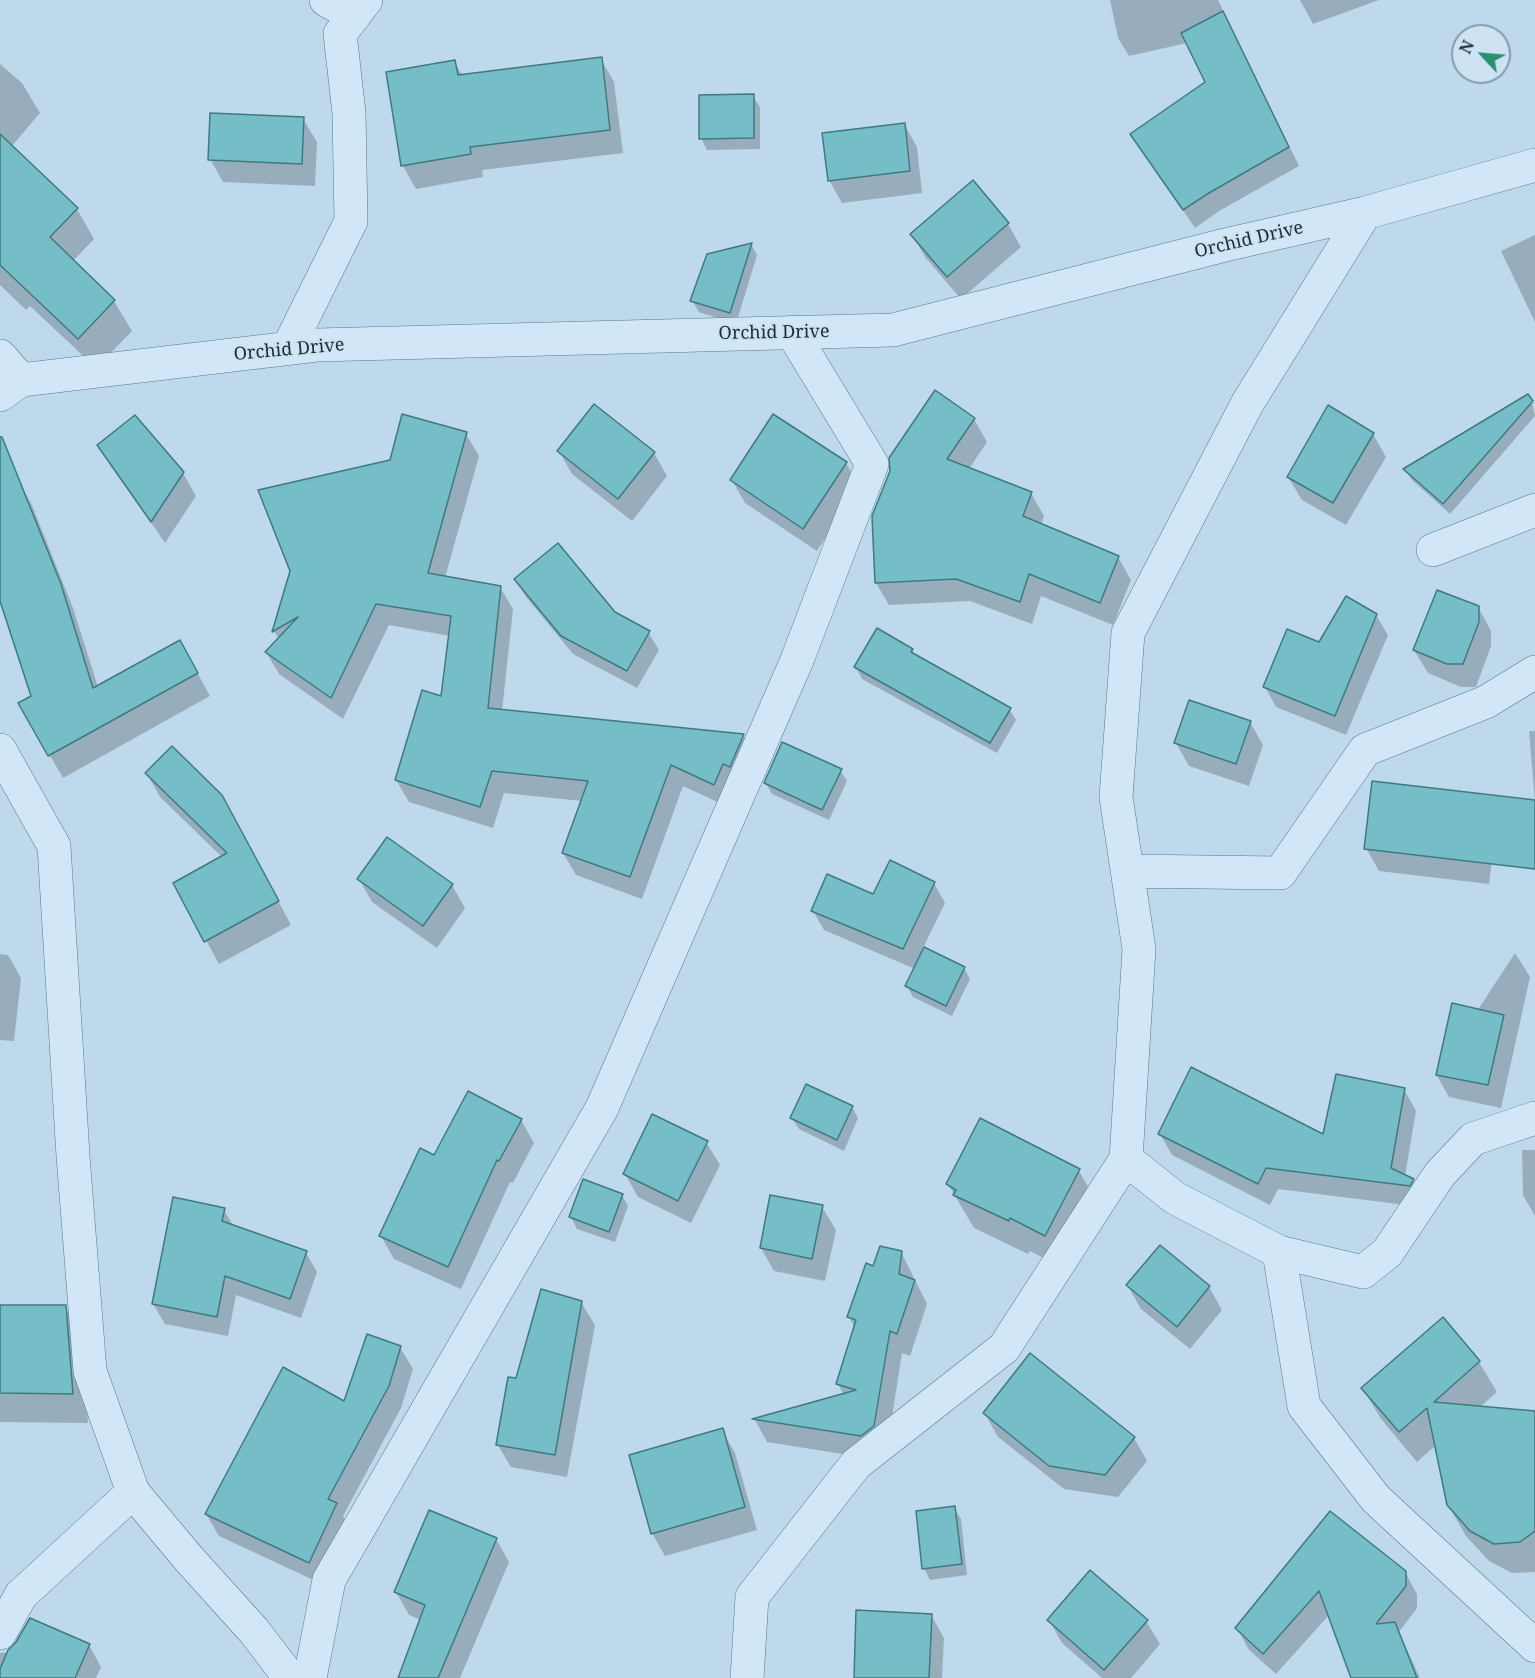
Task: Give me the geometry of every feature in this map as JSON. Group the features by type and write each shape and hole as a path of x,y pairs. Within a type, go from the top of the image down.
{"street":[{"path":"288,348 351,220 350,113 340,34 360,8 326,0"},
{"name":"Orchid Drive","path":"7,377 317,345 893,330 1226,245 1365,213 1535,165"},
{"path":"747,1678 753,1597 856,1464 1004,1348 1126,1159 1139,949 1116,797 1128,633 1247,404 1365,213"},
{"path":"310,1678 328,1580 602,1108 797,660 872,464 792,332"},
{"path":"1433,550 1535,510"},
{"path":"1127,871 1280,873 1365,750 1486,702 1535,672"},
{"path":"0,750 54,846 73,1156 90,1371 133,1492 254,1632 290,1678"},
{"path":"1126,1159 1175,1198 1279,1252 1363,1272 1387,1253 1440,1174 1473,1139 1535,1118"},
{"path":"1279,1252 1304,1406 1376,1499 1535,1646"},
{"path":"0,1633 21,1595 133,1492"}],"building":[{"path":"1223,11 1289,147 1183,210 1130,134 1205,82 1181,33"},
{"path":"602,57 610,130 470,147 471,154 401,166 386,72 455,60 458,75"},
{"path":"754,94 754,138 699,139 699,95"},
{"path":"210,113 304,117 302,164 208,160"},
{"path":"905,123 910,171 828,181 822,133"},
{"path":"0,134 78,208 50,237 115,300 78,339 0,265"},
{"path":"973,180 1009,223 947,277 910,234"},
{"path":"752,243 730,313 690,301 707,254"},
{"path":"935,390 975,418 947,459 1032,492 1023,516 1119,556 1100,603 1029,574 1020,602 956,579 875,583 872,516 890,471 889,458"},
{"path":"1528,394 1533,401 1443,504 1403,469"},
{"path":"594,404 655,452 618,499 557,451"},
{"path":"1328,405 1374,433 1333,503 1287,477"},
{"path":"402,414 467,432 428,573 501,586 488,708 744,734 730,767 723,764 714,785 671,765 630,877 562,853 588,781 492,771 480,807 395,780 422,690 441,696 451,616 376,604 331,698 265,652 298,617 272,632 290,571 258,490 390,460"},
{"path":"773,414 847,462 803,529 730,480"},
{"path":"135,415 184,472 151,522 97,445"},
{"path":"0,437 2,437 61,584 93,688 180,640 198,673 48,756 18,703 31,696 0,601"},
{"path":"558,543 615,612 650,631 627,671 561,636 514,579"},
{"path":"1437,590 1479,606 1479,622 1463,664 1447,664 1413,650"},
{"path":"1346,596 1377,614 1335,716 1263,687 1287,629 1319,642"},
{"path":"877,628 913,649 911,652 1011,708 990,743 854,667"},
{"path":"1189,700 1251,721 1236,764 1174,743"},
{"path":"782,742 842,769 822,810 764,783"},
{"path":"172,746 222,795 279,901 204,942 173,883 227,853 145,773"},
{"path":"1372,781 1535,800 1535,869 1364,849"},
{"path":"387,837 453,884 423,926 357,879"},
{"path":"890,860 935,882 903,949 811,911 827,874 873,894"},
{"path":"924,947 965,967 946,1006 905,986"},
{"path":"1452,1003 1504,1015 1488,1085 1436,1075"},
{"path":"1191,1067 1323,1134 1336,1074 1405,1088 1391,1168 1414,1179 1410,1186 1266,1168 1258,1184 1158,1134"},
{"path":"806,1084 853,1106 837,1140 790,1118"},
{"path":"468,1091 522,1119 499,1161 497,1160 448,1267 379,1236 420,1148 434,1155"},
{"path":"652,1114 708,1141 678,1201 623,1174"},
{"path":"980,1118 1080,1169 1045,1236 1010,1218 1009,1221 953,1195 956,1190 946,1184"},
{"path":"583,1179 623,1194 609,1232 569,1217"},
{"path":"770,1195 823,1205 812,1259 760,1248"},
{"path":"173,1197 225,1208 222,1221 307,1251 290,1299 225,1276 217,1317 152,1304"},
{"path":"1160,1245 1210,1286 1177,1327 1126,1285"},
{"path":"880,1246 902,1251 899,1274 915,1280 897,1334 890,1331 874,1426 861,1436 752,1419 856,1390 836,1384 856,1320 847,1317 866,1263 873,1266"},
{"path":"541,1289 582,1301 555,1455 496,1445 508,1377 516,1378"},
{"path":"0,1305 66,1305 73,1394 0,1393"},
{"path":"1443,1317 1480,1361 1434,1402 1535,1411 1535,1531 1520,1542 1494,1544 1470,1531 1447,1505 1427,1408 1399,1432 1361,1388"},
{"path":"367,1334 401,1346 389,1386 328,1499 337,1503 309,1563 205,1514 283,1367 344,1401"},
{"path":"1030,1353 1135,1437 1105,1475 1049,1466 983,1413"},
{"path":"723,1428 745,1507 651,1534 629,1455"},
{"path":"955,1506 962,1564 922,1569 916,1511"},
{"path":"429,1510 497,1538 438,1678 398,1678 425,1605 394,1592"},
{"path":"1330,1511 1406,1571 1406,1586 1376,1624 1395,1622 1417,1678 1351,1678 1319,1591 1263,1654 1235,1628"},
{"path":"1090,1570 1148,1620 1104,1670 1047,1620"},
{"path":"856,1610 932,1614 929,1678 854,1678"},
{"path":"30,1618 90,1644 75,1678 0,1678 0,1669 8,1650 16,1642"}]}
